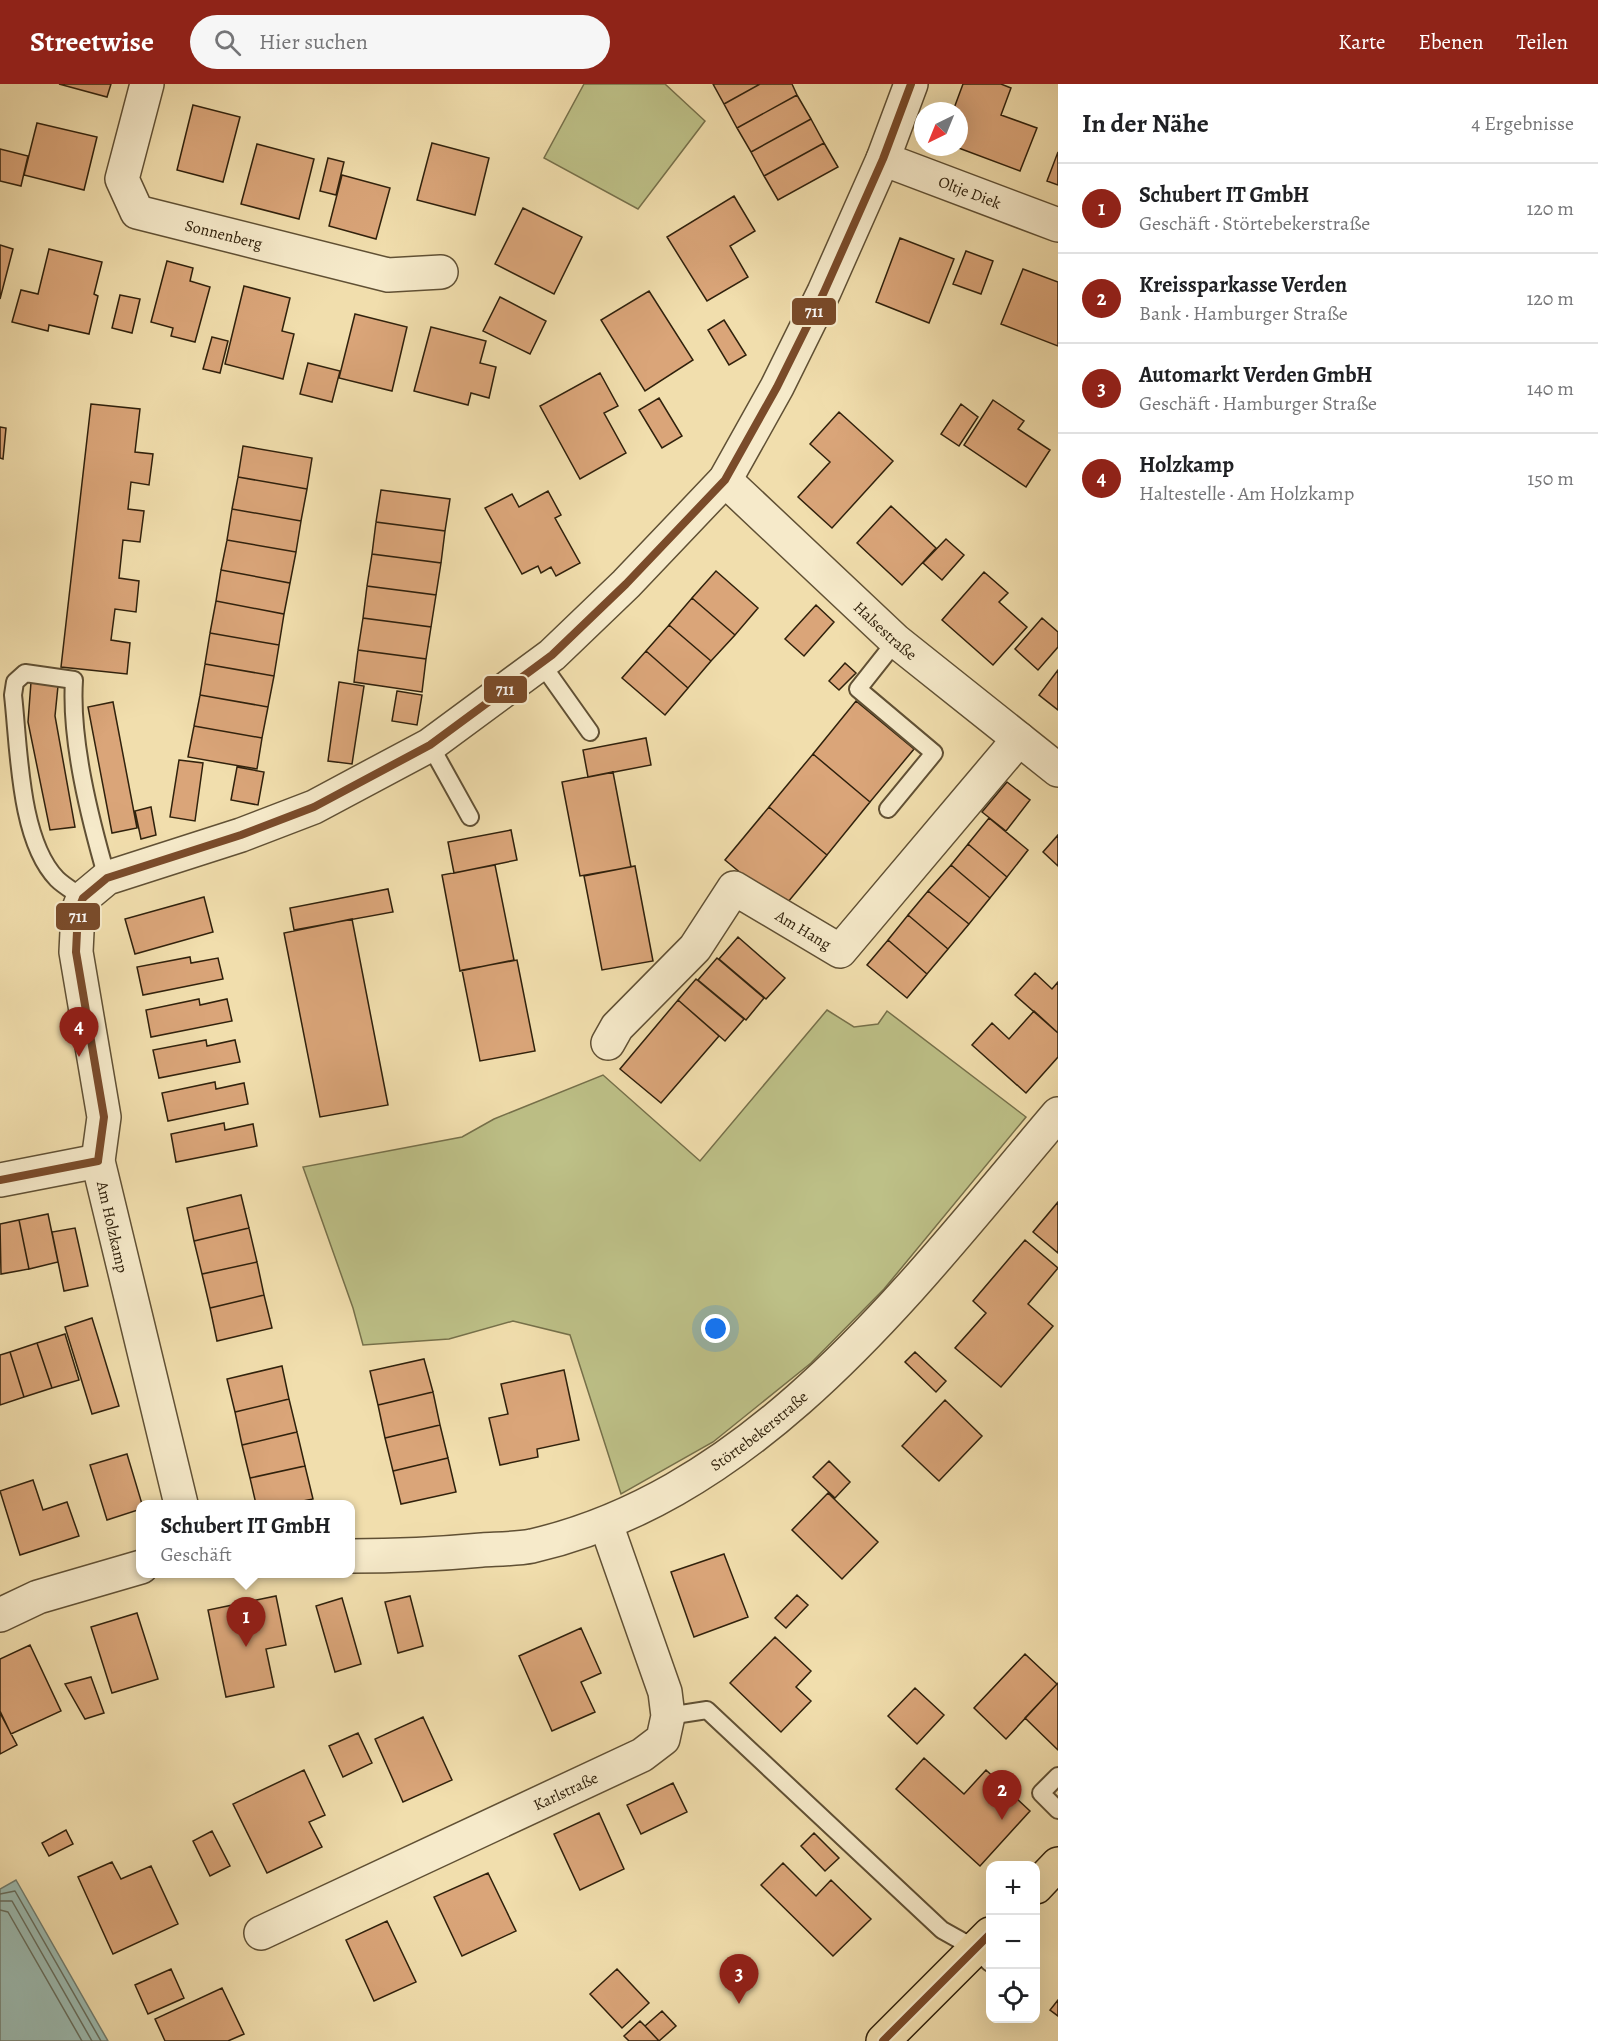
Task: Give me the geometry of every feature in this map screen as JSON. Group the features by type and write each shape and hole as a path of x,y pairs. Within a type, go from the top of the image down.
{"main road":[{"path":"1040,1882 1058,1864"},
{"path":"883,2041 985,1948"}],"street":[{"name":"Sonnenberg","path":"147,84 122,179 137,212 388,275 441,272"},
{"path":"95,888 314,807 430,745 541,663 626,584 725,480 777,387 819,302 883,159 911,84"},
{"name":"Oltje Diek","path":"883,159 1058,225"},
{"name":"Halsestraße","path":"725,480 896,641 1058,770"},
{"name":"Am Hang","path":"608,1043 617,1026 695,948 734,888 840,951 1018,739"},
{"name":"Am Holzkamp","path":"95,888 78,911 76,952 104,1117 98,1161 179,1500"},
{"name":"Störtebekerstraße","path":"355,1556 451,1553 530,1546 606,1524 659,1496 745,1441 841,1361 885,1317 1058,1114"},
{"path":"0,1180 98,1161"},
{"path":"606,1524 657,1665 668,1716"},
{"path":"0,1615 38,1597 136,1568"},
{"name":"Karlstraße","path":"261,1933 642,1755 663,1739 668,1716"}],"lane":[{"path":"888,809 934,753 858,689 896,641"},
{"path":"541,663 590,732"},
{"path":"25,673 74,680 72,711 96,839 95,888 57,879 37,849 26,802 13,695 15,682 25,673"},
{"path":"430,745 470,817"},
{"path":"668,1716 707,1710 942,1930 985,1948"},
{"path":"1058,1776 1041,1794 1058,1810"}],"green space":[{"path":"584,84 665,84 705,121 638,209 544,158"},
{"path":"827,1010 854,1027 878,1024 887,1011 1026,1117 884,1289 811,1363 713,1442 621,1494 570,1335 513,1321 449,1339 363,1345 353,1308 303,1167 462,1137 494,1119 603,1075 700,1161"}],"water":[{"path":"16,1880 108,2041 0,2041 0,1889"}],"building":[{"path":"59,84 111,84 107,97"},
{"path":"713,84 760,84 724,104"},
{"path":"760,84 792,84 797,95 737,128 724,104"},
{"path":"963,84 1001,84 1011,88 1001,115 1037,128 1020,171 968,152 968,102 956,102"},
{"path":"797,95 811,119 751,152 737,128"},
{"path":"193,105 240,117 223,182 177,170"},
{"path":"811,119 824,143 764,176 751,152"},
{"path":"37,123 97,137 84,190 24,175"},
{"path":"432,143 489,158 475,215 417,200"},
{"path":"824,143 838,167 778,200 764,176"},
{"path":"257,144 314,159 299,219 241,204"},
{"path":"0,149 28,156 21,186 0,181"},
{"path":"1058,152 1058,185 1047,181"},
{"path":"328,158 344,162 336,195 320,191"},
{"path":"342,175 390,188 376,239 329,226"},
{"path":"734,196 755,231 730,246 748,277 707,301 667,237"},
{"path":"523,208 582,237 554,294 495,264"},
{"path":"900,238 954,259 929,323 876,302"},
{"path":"0,245 13,249 0,299"},
{"path":"49,249 102,262 94,294 98,296 89,334 49,325 48,331 12,322 21,290 38,294"},
{"path":"966,251 993,261 981,294 953,284"},
{"path":"167,261 193,268 190,281 210,287 195,342 171,336 173,328 151,322"},
{"path":"1023,269 1058,282 1058,346 1001,324"},
{"path":"244,286 290,298 282,331 294,334 283,379 225,364"},
{"path":"649,291 693,360 645,391 601,320"},
{"path":"120,295 140,299 132,333 112,328"},
{"path":"500,297 546,321 530,354 483,331"},
{"path":"355,314 407,327 392,391 339,378"},
{"path":"724,320 746,355 729,365 708,330"},
{"path":"431,327 486,341 480,363 496,367 489,398 471,393 468,405 414,391"},
{"path":"212,337 228,341 220,373 203,369"},
{"path":"308,363 340,371 332,402 300,394"},
{"path":"600,373 618,406 604,413 626,453 580,479 540,406"},
{"path":"659,398 682,436 662,448 639,410"},
{"path":"993,400 1024,421 1018,429 1050,450 1026,487 964,445"},
{"path":"91,404 140,409 135,452 153,454 149,485 131,482 128,509 144,511 140,542 123,540 119,578 139,581 136,612 115,609 111,640 130,643 127,674 61,667"},
{"path":"961,404 978,417 959,446 941,434"},
{"path":"839,412 893,461 832,528 798,497 830,462 810,444"},
{"path":"0,427 6,428 3,459 0,458"},
{"path":"243,446 312,458 307,489 238,477"},
{"path":"238,477 307,489 301,521 232,509"},
{"path":"381,490 450,499 445,531 376,522"},
{"path":"548,491 561,515 555,518 580,563 556,576 551,567 541,573 538,566 522,574 485,508 512,494 519,507"},
{"path":"891,506 936,548 902,585 857,543"},
{"path":"232,509 301,521 296,552 227,540"},
{"path":"376,522 445,531 441,563 372,554"},
{"path":"946,539 964,555 942,580 923,563"},
{"path":"227,540 296,552 290,583 221,570"},
{"path":"372,554 441,563 436,595 367,586"},
{"path":"221,570 290,583 284,614 216,601"},
{"path":"716,571 758,608 735,635 692,598"},
{"path":"984,572 1008,593 999,602 1027,627 993,665 942,620"},
{"path":"367,586 436,595 431,627 363,618"},
{"path":"692,598 735,635 711,661 669,625"},
{"path":"216,601 284,614 279,645 210,633"},
{"path":"816,605 834,622 804,656 785,639"},
{"path":"363,618 431,627 426,659 358,650"},
{"path":"1042,618 1058,632 1058,647 1038,670 1015,649"},
{"path":"669,625 711,661 688,688 646,651"},
{"path":"210,633 279,645 274,676 205,664"},
{"path":"358,650 426,659 422,692 354,682"},
{"path":"646,651 688,688 665,715 622,678"},
{"path":"845,663 856,673 839,690 829,681"},
{"path":"205,664 274,676 268,707 200,695"},
{"path":"1058,670 1058,710 1039,695"},
{"path":"31,682 58,686 55,716 75,827 50,830 28,722"},
{"path":"339,682 364,686 352,764 328,761"},
{"path":"397,691 422,695 417,725 392,721"},
{"path":"200,695 268,707 262,738 194,726"},
{"path":"856,701 914,749 870,802 813,754"},
{"path":"113,702 137,828 112,833 88,707"},
{"path":"194,726 262,738 257,769 188,757"},
{"path":"646,738 651,765 588,777 583,750"},
{"path":"813,754 870,802 827,855 769,807"},
{"path":"179,760 203,763 195,821 170,817"},
{"path":"237,767 264,772 258,805 231,800"},
{"path":"613,772 631,867 580,876 562,782"},
{"path":"1007,782 1030,800 1006,831 982,812"},
{"path":"151,807 156,835 141,839 135,811"},
{"path":"769,807 827,855 783,908 725,860"},
{"path":"989,818 1028,850 1007,877 968,844"},
{"path":"511,830 517,860 454,873 448,842"},
{"path":"1058,835 1058,866 1043,852"},
{"path":"968,844 1007,877 990,898 951,865"},
{"path":"495,865 514,960 460,971 442,875"},
{"path":"951,865 990,898 969,924 928,891"},
{"path":"635,866 653,961 602,970 584,876"},
{"path":"388,889 393,912 294,930 290,908"},
{"path":"928,891 969,924 948,949 908,915"},
{"path":"204,897 213,932 135,954 125,919"},
{"path":"908,915 948,949 927,974 888,940"},
{"path":"352,919 388,1105 320,1117 284,933"},
{"path":"738,937 785,978 766,999 719,959"},
{"path":"888,940 927,974 907,998 867,965"},
{"path":"190,957 191,963 218,958 223,979 143,995 137,967"},
{"path":"717,958 764,998 746,1020 698,980"},
{"path":"517,960 535,1051 480,1061 462,970"},
{"path":"1035,973 1052,989 1058,982 1058,1033 1015,995"},
{"path":"696,979 744,1019 725,1041 678,1000"},
{"path":"199,999 200,1005 227,999 232,1021 151,1037 146,1010"},
{"path":"678,1000 719,1036 661,1103 620,1069"},
{"path":"1034,1011 1058,1033 1058,1057 1026,1093 972,1045 992,1023 1009,1039"},
{"path":"206,1040 207,1046 235,1040 240,1062 159,1078 153,1050"},
{"path":"215,1082 216,1089 244,1083 248,1104 168,1121 162,1093"},
{"path":"224,1123 225,1130 253,1124 257,1146 176,1162 171,1134"},
{"path":"241,1195 249,1228 194,1241 187,1208"},
{"path":"1058,1202 1058,1253 1033,1232"},
{"path":"48,1214 58,1262 29,1269 19,1220"},
{"path":"19,1220 29,1269 1,1274 0,1224"},
{"path":"75,1228 88,1286 64,1291 52,1232"},
{"path":"249,1228 257,1262 202,1274 194,1241"},
{"path":"1025,1240 1058,1268 1028,1304 1053,1326 1001,1387 955,1348 986,1313 973,1301"},
{"path":"257,1262 264,1295 210,1308 202,1274"},
{"path":"264,1295 272,1328 217,1341 210,1308"},
{"path":"92,1318 119,1406 92,1414 65,1327"},
{"path":"65,1334 79,1380 52,1388 37,1343"},
{"path":"37,1343 52,1388 24,1397 10,1352"},
{"path":"10,1352 24,1397 0,1405 0,1355"},
{"path":"915,1352 946,1381 936,1392 905,1362"},
{"path":"424,1359 433,1392 378,1405 370,1371"},
{"path":"282,1366 289,1399 235,1412 227,1379"},
{"path":"564,1370 579,1440 537,1449 538,1457 500,1465 489,1418 508,1414 501,1384"},
{"path":"433,1392 440,1425 385,1438 378,1405"},
{"path":"289,1399 297,1432 242,1445 235,1412"},
{"path":"945,1400 982,1436 939,1481 902,1446"},
{"path":"440,1425 448,1458 393,1471 385,1438"},
{"path":"297,1432 305,1466 250,1478 242,1445"},
{"path":"127,1454 141,1500 136,1500 136,1511 107,1520 90,1465"},
{"path":"448,1458 456,1492 401,1504 393,1471"},
{"path":"829,1461 850,1482 835,1498 813,1477"},
{"path":"305,1466 313,1499 255,1500 250,1478"},
{"path":"33,1480 43,1510 67,1502 79,1536 20,1555 0,1491"},
{"path":"828,1493 878,1542 842,1579 792,1530"},
{"path":"724,1554 748,1617 694,1637 671,1572"},
{"path":"797,1595 808,1605 786,1628 775,1618"},
{"path":"276,1596 286,1645 266,1649 274,1687 226,1697 208,1610"},
{"path":"410,1596 423,1646 398,1653 385,1602"},
{"path":"342,1598 361,1664 335,1672 316,1606"},
{"path":"137,1613 158,1679 112,1693 91,1627"},
{"path":"581,1628 601,1673 581,1682 595,1712 552,1731 519,1656"},
{"path":"775,1637 811,1671 796,1687 811,1701 781,1732 730,1683"},
{"path":"30,1645 61,1711 11,1734 0,1711 0,1659"},
{"path":"1025,1654 1057,1684 1006,1739 974,1708"},
{"path":"91,1677 104,1713 85,1719 65,1684"},
{"path":"1058,1683 1058,1750 1025,1718"},
{"path":"915,1688 944,1715 917,1744 888,1716"},
{"path":"0,1713 17,1745 0,1754"},
{"path":"423,1717 452,1780 403,1802 375,1739"},
{"path":"358,1733 372,1763 343,1777 329,1746"},
{"path":"924,1758 964,1794 986,1770 1030,1811 980,1866 896,1789"},
{"path":"304,1770 325,1815 309,1822 322,1847 267,1873 233,1804"},
{"path":"673,1783 687,1812 641,1834 627,1805"},
{"path":"599,1813 624,1869 580,1890 554,1834"},
{"path":"66,1830 73,1844 49,1856 42,1843"},
{"path":"212,1831 230,1866 210,1876 193,1841"},
{"path":"814,1833 839,1858 825,1871 801,1846"},
{"path":"112,1862 121,1879 151,1866 178,1924 113,1954 78,1877"},
{"path":"783,1863 816,1896 831,1880 871,1919 833,1956 761,1885"},
{"path":"488,1873 516,1931 462,1956 434,1897"},
{"path":"387,1921 416,1982 374,2001 346,1940"},
{"path":"171,1969 184,1998 148,2014 135,1985"},
{"path":"617,1969 649,2003 622,2028 590,1994"},
{"path":"222,1988 244,2034 228,2041 165,2041 155,2019"},
{"path":"1058,2000 1058,2016 1050,2010"},
{"path":"662,2011 676,2026 659,2041 645,2026"},
{"path":"640,2021 659,2041 629,2041 624,2036"}],"transit line":[{"name":"711","path":"98,1161 104,1117 76,952 78,911 83,898 107,878 241,835 314,807 430,745 552,655 626,584 725,480 777,387 824,292 883,159 911,84"},
{"name":"711","path":"0,1180 98,1161"},
{"name":"711","path":"883,2041 986,1938"}],"place":[{"name":"Holzkamp","path":"79,1057"},
{"name":"Schubert IT GmbH","path":"246,1647"},
{"name":"Kreissparkasse Verden","path":"1002,1820"},
{"name":"Automarkt Verden GmbH","path":"739,2004"}]}
